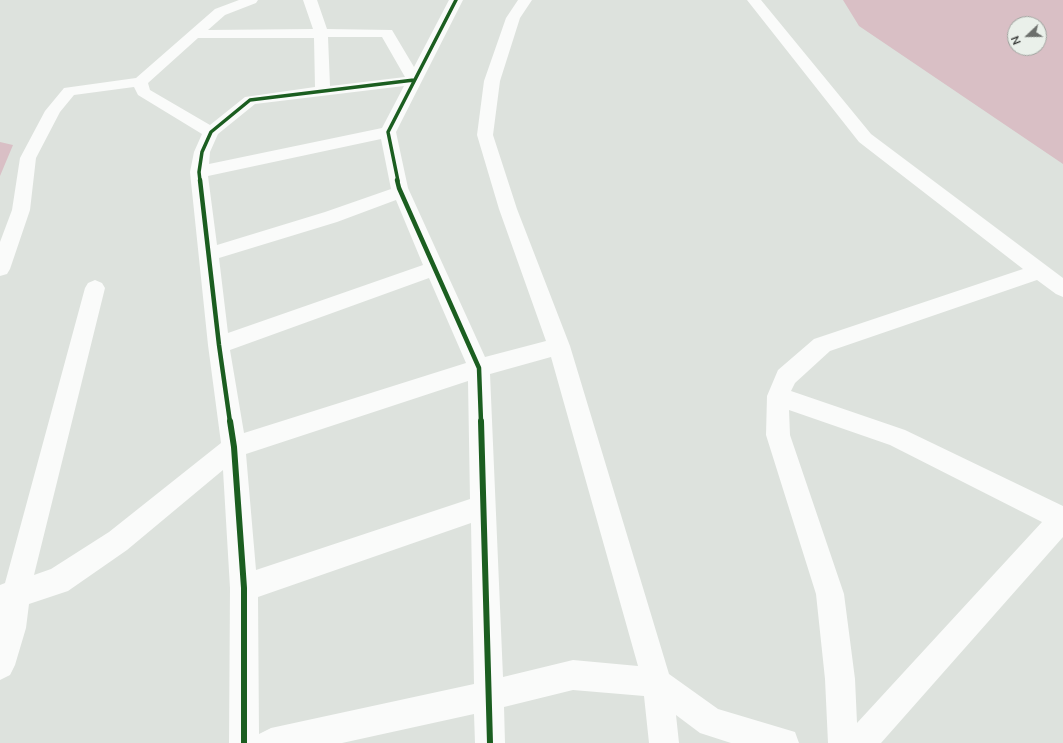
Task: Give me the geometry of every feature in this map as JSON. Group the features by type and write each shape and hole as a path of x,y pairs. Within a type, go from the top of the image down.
{"street":[{"path":"0,269 21,210 28,158 53,111 69,91 140,82 220,12 237,2 251,0"},
{"path":"310,0 321,33 324,91"},
{"path":"525,0 513,18 492,81 485,135 508,209 559,346 657,683 664,743"},
{"path":"754,0 865,138 1063,289"},
{"path":"450,2 388,132 401,192 479,368 490,743"},
{"path":"196,34 387,33 414,80"},
{"path":"244,743 244,588 234,447 219,345 199,172 202,152 211,132 250,100 414,80"},
{"path":"140,82 143,92 211,132"},
{"path":"199,172 388,132"},
{"path":"209,254 331,217 401,192"},
{"path":"219,345 435,268"},
{"path":"843,743 840,679 830,594 778,435 778,396 786,377 822,345 1040,272"},
{"path":"0,665 12,628 8,596 95,288"},
{"path":"8,596 58,581 112,545 234,447 479,368 559,346"},
{"path":"778,396 897,437 1063,519 860,743"},
{"path":"244,588 483,507"},
{"path":"271,743 488,696 572,675 657,683 711,722 784,743"}],"shaded area":[{"path":"843,0 1063,0 1063,164 859,26"},
{"path":"0,142 13,145 0,176"}],"cycle path":[{"path":"456,0 388,132 399,188 479,368 490,743"},
{"path":"244,743 244,588 234,447 219,345 199,172 202,152 211,132 250,100 414,80"}]}
